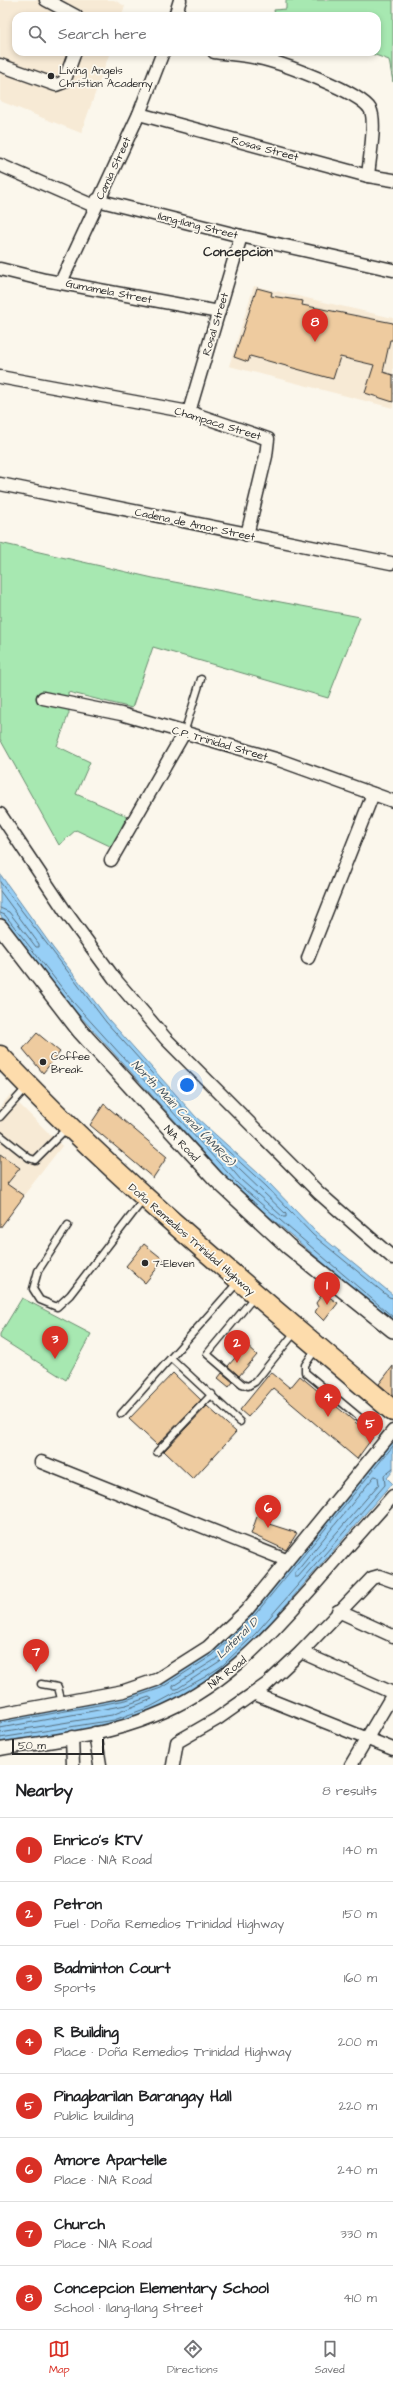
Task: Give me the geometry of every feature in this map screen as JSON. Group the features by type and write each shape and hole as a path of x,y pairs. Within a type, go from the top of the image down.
{"highway":[{"name":"Doña Remedios Trinidad Highway","path":"0,1056 28,1086 145,1198 256,1295 393,1411"}],"street":[{"path":"46,0 68,12"},
{"path":"176,12 180,0"},
{"path":"0,65 56,85 64,82 74,56"},
{"name":"Camia Street","path":"61,282 96,203 139,114 161,56"},
{"path":"243,56 264,59 345,90 363,101 371,110 373,121 368,176"},
{"name":"Rosas Street","path":"139,114 368,176 393,180"},
{"name":"Ilang-Ilang Street","path":"0,165 96,203 393,270"},
{"name":"Rosal Street","path":"189,412 241,236"},
{"name":"Gumamela Street","path":"0,269 219,312"},
{"name":"Champaca Street","path":"0,377 189,412 268,439 266,456 247,535"},
{"name":"Cadena de Amor Street","path":"0,484 391,563"},
{"name":"C.P. Trinidad Street","path":"43,698 122,714 279,760 393,801"},
{"path":"111,860 184,733"},
{"path":"308,958 373,794"},
{"path":"0,814 65,911 114,978 166,1039 319,1193 393,1258"},
{"name":"NIA Road","path":"0,927 80,1032 216,1178 288,1246 393,1330"},
{"path":"0,1714 124,1691 156,1680 208,1647 246,1611 286,1560 393,1431"},
{"path":"41,1462 286,1560"},
{"name":"NIA Road","path":"0,1748 72,1738 95,1733 153,1716 184,1702 238,1666 263,1642 393,1496"},
{"path":"173,1765 177,1742 218,1719 255,1694 301,1652 372,1578 379,1576 393,1581"},
{"path":"338,1612 393,1636"},
{"path":"301,1652 393,1694 366,1737 351,1765"},
{"path":"255,1694 393,1749"},
{"path":"95,1733 100,1765"},
{"path":"72,1738 73,1765"}],"lane":[{"path":"184,733 201,679"},
{"path":"0,1117 28,1086"},
{"path":"0,1135 29,1158 35,1160 69,1125"},
{"path":"68,1225 38,1272 33,1289 40,1300 57,1307 70,1295 145,1198"},
{"path":"121,1414 240,1280"},
{"path":"256,1295 207,1354 242,1384 248,1386 255,1382 297,1330"},
{"path":"318,1347 305,1366 305,1372 365,1422"},
{"path":"171,1358 212,1394 240,1422"},
{"path":"157,1452 212,1394"},
{"path":"41,1684 58,1687 62,1703"}],"shaded area":[{"name":"Living Angels Christian Academy","path":"0,0 114,0 125,6 123,12 12,12 12,56 109,56 81,133 0,101"},
{"path":"254,286 393,318 393,408 229,366"},
{"path":"10,1095 62,1146 0,1226 0,1107"}],"green space":[{"path":"286,0 393,0 393,82 389,60 378,56 381,56 381,12 274,12 274,10 286,9"},
{"path":"0,543 153,578 360,617 328,698 153,647 132,708 68,692 69,713 57,746 90,762 76,794 127,816 112,847 76,830 59,845 0,739"},
{"path":"22,1298 91,1334 66,1380 0,1338 0,1334"}],"water":[{"name":"North Main Canal (AMRIS)","path":"0,874 53,948 109,1020 196,1117 269,1183 316,1232 393,1295 393,1321 378,1310 235,1187 70,1005 0,915"},
{"name":"Lateral D","path":"393,1441 393,1471 387,1478 392,1483 259,1636 227,1665 193,1689 174,1700 135,1718 87,1730 0,1742 0,1719 125,1696 250,1615"}],"building":[{"path":"257,288 272,292 271,296 303,301 302,305 393,323 393,340 390,340 383,372 393,375 393,402 365,393 374,365 340,357 333,379 250,356 248,362 234,357"},
{"name":"Coffee Break","path":"37,1033 60,1052 43,1073 23,1049"},
{"path":"104,1104 167,1157 153,1178 90,1125"},
{"path":"0,1154 20,1168 7,1184 24,1196 0,1228"},
{"name":"7-Eleven","path":"144,1244 164,1260 145,1283 126,1266"},
{"path":"323,1293 338,1303 324,1321 315,1312 318,1307 316,1303"},
{"path":"246,1345 257,1355 239,1376 228,1366"},
{"path":"393,1366 393,1396 379,1384"},
{"path":"271,1372 290,1388 300,1376 373,1437 357,1459 273,1388 248,1417 240,1410"},
{"path":"173,1373 201,1400 157,1445 129,1419"},
{"path":"222,1373 233,1382 229,1387 218,1378"},
{"path":"207,1406 236,1432 193,1479 164,1451"},
{"path":"262,1502 275,1504 269,1524 297,1533 286,1550 251,1534"}],"place":[{"name":"Living Angels Christian Academy","path":"51,76"},
{"name":"Concepcion Elementary School","path":"315,342"},
{"name":"Coffee Break","path":"43,1062"},
{"name":"7-Eleven","path":"145,1263"},
{"name":"Enrico's KTV","path":"327,1305"},
{"name":"Badminton Court","path":"55,1359"},
{"name":"Petron","path":"237,1363"},
{"name":"R Building","path":"328,1417"},
{"name":"Pinagbarilan Barangay Hall","path":"370,1444"},
{"name":"Amore Apartelle","path":"268,1528"},
{"name":"Church","path":"36,1672"}],"district":[{"name":"Concepcion","path":"238,251"}]}
